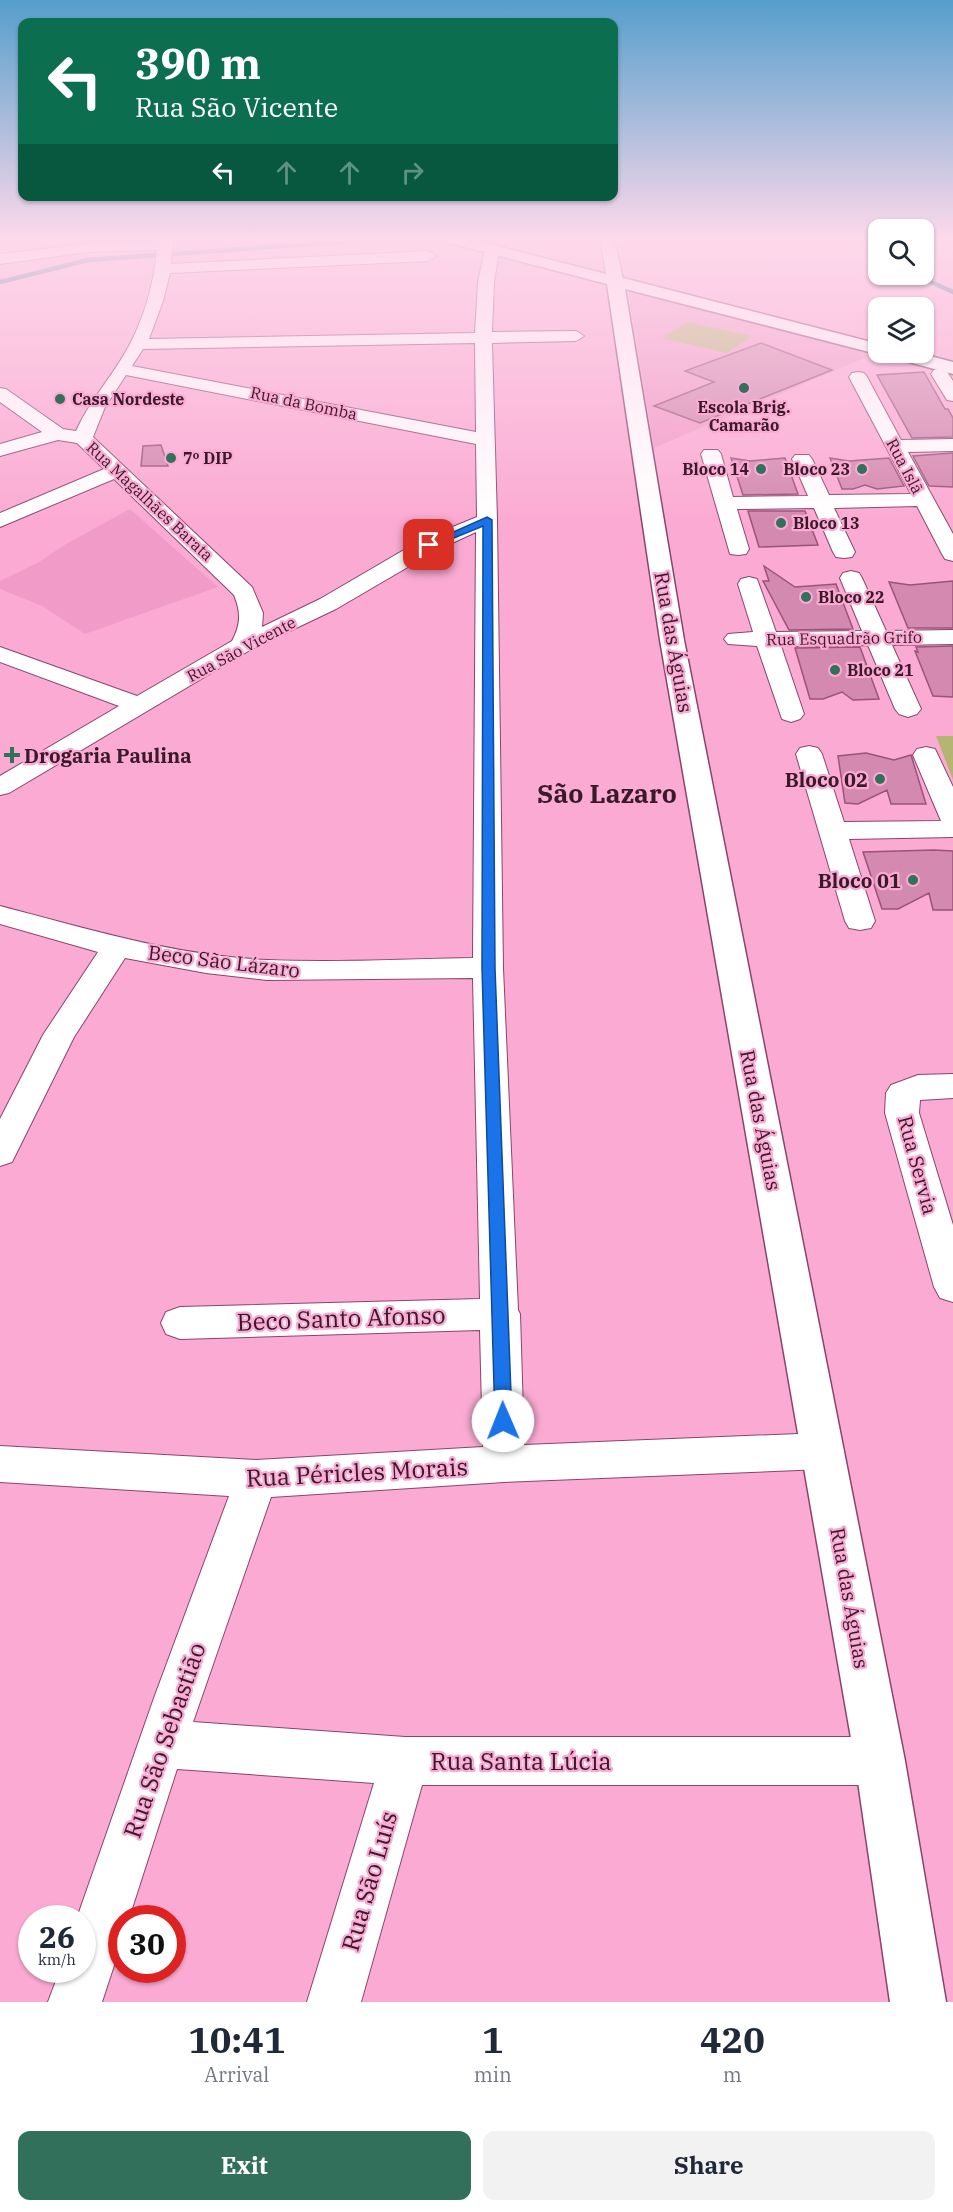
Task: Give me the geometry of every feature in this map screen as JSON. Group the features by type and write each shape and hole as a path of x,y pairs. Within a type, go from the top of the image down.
{"street":[{"path":"83,438 96,406 138,344 143,331"},
{"path":"483,331 487,520 488,968 501,1314 504,1464"},
{"name":"Rua das Águias","path":"623,331 674,652 880,1761 918,2002"},
{"path":"817,331 868,346"},
{"path":"839,331 868,338"},
{"path":"138,344 576,336"},
{"path":"934,354 953,359"},
{"path":"923,363 946,371 953,396"},
{"name":"Rua da Bomba","path":"122,369 486,440"},
{"name":"Rua Islã","path":"858,377 953,554"},
{"name":"Rua Magalhães Barata","path":"0,393 57,434 83,438 244,592 252,612 253,626 242,645"},
{"path":"0,450 57,434"},
{"path":"895,446 953,445"},
{"path":"711,454 738,549"},
{"path":"802,459 844,552"},
{"path":"0,521 118,470"},
{"path":"725,503 924,500"},
{"name":"Rua São Vicente","path":"0,787 242,645 328,604 429,545 487,520"},
{"path":"851,578 908,709"},
{"path":"749,584 791,714"},
{"name":"Rua Esquadrão Grifo","path":"736,639 953,637"},
{"path":"0,654 141,706"},
{"path":"808,754 860,921"},
{"path":"926,755 953,819"},
{"path":"832,831 953,829"},
{"name":"Beco São Lázaro","path":"0,915 117,947 206,963 267,970 488,968"},
{"path":"0,1153 59,1035 89,986 117,947"},
{"name":"Rua Servia","path":"953,1086 918,1087 903,1093 902,1113 953,1287"},
{"name":"Beco Santo Afonso","path":"180,1323 501,1314"},
{"name":"Rua Péricles Morais","path":"0,1464 256,1479 504,1464 823,1451"},
{"name":"Rua São Sebastião","path":"75,2002 256,1479"},
{"name":"Rua Santa Lúcia","path":"163,1744 405,1761 880,1761"},
{"name":"Rua São Luís","path":"334,2002 405,1761"}],"shaded area":[{"path":"635,331 791,331 868,351 868,356 654,448"},
{"path":"673,331 731,331 752,336 727,353 662,338"},
{"path":"130,509 218,587 85,634 42,606 0,589 0,581 39,562 66,544"},
{"path":"936,736 953,736 953,780"}],"building":[{"name":"Escola Brig. Camarão","path":"761,343 832,370 700,423 654,406 714,382 685,371"},
{"path":"924,372 945,409 948,409 953,418 953,437 912,438 877,375"},
{"path":"161,445 168,466 141,466 143,446"},
{"path":"953,453 953,487 929,486 913,456"},
{"name":"Bloco 14","path":"731,458 750,461 785,458 798,494 743,495"},
{"name":"Bloco 23","path":"830,458 849,461 889,458 904,486 877,489 865,485 853,489 842,489"},
{"name":"Bloco 13","path":"748,511 805,511 818,545 759,547"},
{"name":"Bloco 22","path":"764,566 795,587 836,584 853,629 789,630 763,581 769,581"},
{"path":"953,581 953,628 908,628 889,582 910,585"},
{"path":"953,646 953,697 933,696 915,651 918,652 916,647"},
{"name":"Bloco 21","path":"860,647 879,699 853,700 842,692 823,699 810,699 795,648"},
{"name":"Bloco 02","path":"866,753 894,760 911,755 926,804 891,804 887,790 858,804 845,803 838,756"},
{"name":"Bloco 01","path":"953,851 953,910 933,910 929,893 898,909 882,909 863,852"}],"place":[{"name":"Escola Brig. Camarão","path":"744,388"},
{"name":"Casa Nordeste","path":"60,399"},
{"name":"7º DIP","path":"171,458"},
{"name":"Bloco 14","path":"761,469"},
{"name":"Bloco 23","path":"862,469"},
{"name":"Bloco 13","path":"781,523"},
{"name":"Bloco 22","path":"806,597"},
{"name":"Bloco 21","path":"835,670"},
{"name":"Drogaria Paulina","path":"12,755"},
{"name":"Bloco 02","path":"880,779"},
{"name":"Bloco 01","path":"913,880"}],"district":[{"name":"São Lazaro","path":"607,793"}],"route":[{"path":"429,545 487,520 488,968 503,1421"}]}
